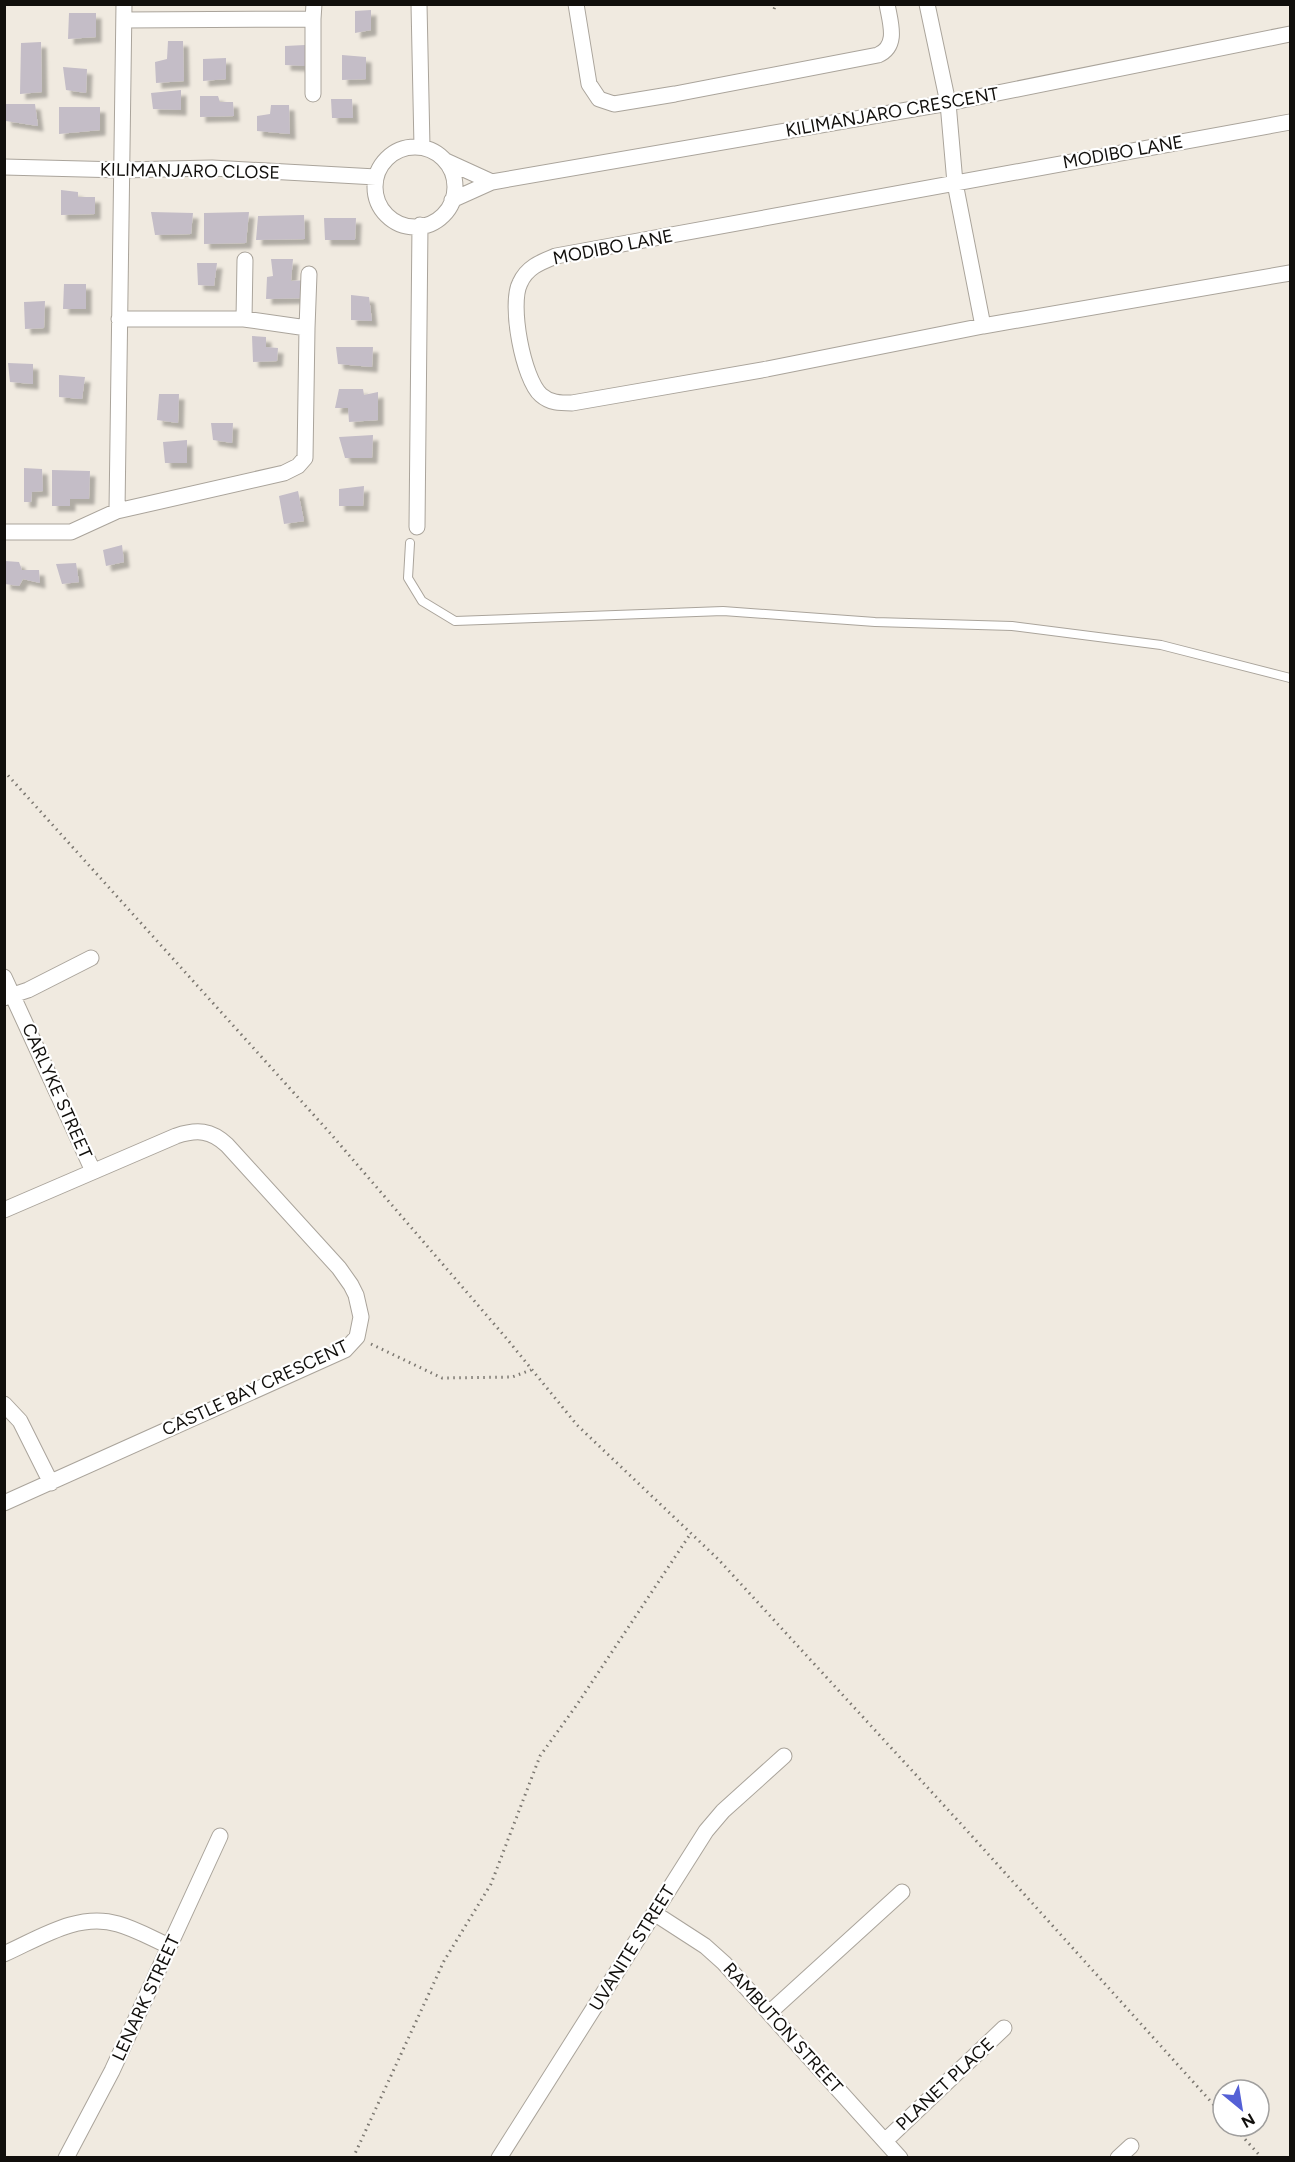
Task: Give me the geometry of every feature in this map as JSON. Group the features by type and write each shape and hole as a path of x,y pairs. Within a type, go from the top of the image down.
{"street":[{"path":"419,4 422,147"},
{"path":"576,4 589,84 599,99 614,104 878,55 886,50 891,41 886,4"},
{"path":"927,4 948,103 955,183 983,326"},
{"path":"117,511 124,12 313,12 313,94"},
{"name":"KILIMANJARO CRESCENT","path":"452,200 492,182 948,103 1290,34"},
{"name":"MODIBO LANE","path":"1290,122 556,256 542,261 527,271 519,284 516,313 525,363 540,394 557,403 572,403 767,369 983,326 1290,273"},
{"path":"446,161 452,172 455,186 449,207 439,218 427,224 400,224 379,206 375,191 376,177 381,165 391,155 408,147 422,147 435,152 446,161 492,182"},
{"name":"KILIMANJARO CLOSE","path":"4,167 122,170 212,168 376,177"},
{"path":"417,527 420,225"},
{"path":"244,319 245,260"},
{"path":"4,532 71,532 117,511 267,478 292,469 302,462 306,453 309,274"},
{"path":"119,319 244,319 308,328"},
{"path":"9,997 28,990 91,958"},
{"name":"CARLYKE STREET","path":"4,977 9,997 93,1171"},
{"name":"CASTLE BAY CRESCENT","path":"4,1210 183,1133 198,1130 215,1135 346,1276 356,1295 362,1317 357,1337 345,1350 4,1503"},
{"path":"4,1404 20,1421 51,1483"},
{"name":"UVANITE STREET","path":"499,2157 712,1822 784,1756"},
{"name":"LENARK STREET","path":"66,2157 103,2091 220,1836"},
{"path":"770,2013 902,1892"},
{"name":"RAMBUTON STREET","path":"654,1913 713,1952 900,2157"},
{"path":"4,1954 65,1927 89,1921 124,1925 169,1947"},
{"name":"PLANET PLACE","path":"885,2141 1004,2028"},
{"path":"1118,2157 1131,2146"}],"lane":[{"path":"410,543 408,578 422,601 455,621 723,610 875,622 1012,626 1161,645 1290,678"}],"path":[{"path":"774,9 776,4"},
{"path":"4,771 330,1133 577,1425 718,1558 1211,2102"},
{"path":"357,1337 436,1377 505,1378 531,1370"},
{"path":"353,2157 444,1961 491,1884 540,1756 691,1533"},
{"path":"1244,2138 1262,2157"}],"building":[{"path":"371,10 371,30 355,33 355,11"},
{"path":"69,13 96,13 96,37 68,39"},
{"path":"168,41 183,41 184,81 156,83 155,62 167,59"},
{"path":"41,42 42,92 20,94 21,43"},
{"path":"305,45 306,66 285,65 285,46"},
{"path":"342,55 366,57 366,79 342,80"},
{"path":"226,58 226,79 203,81 203,59"},
{"path":"63,67 87,69 86,93 66,90"},
{"path":"181,90 181,110 153,109 151,93"},
{"path":"200,96 218,96 220,102 233,102 234,116 200,117"},
{"path":"331,99 352,99 353,118 332,118"},
{"path":"5,104 35,104 38,126 6,121"},
{"path":"271,105 289,105 290,134 257,131 257,116 270,114"},
{"path":"59,107 100,107 100,130 59,134"},
{"path":"61,190 78,192 78,197 95,197 95,214 61,215"},
{"path":"151,212 193,213 191,234 155,235"},
{"path":"249,212 246,243 204,244 204,213"},
{"path":"304,215 305,239 256,240 258,216"},
{"path":"324,218 356,218 355,240 325,240"},
{"path":"271,259 293,259 291,281 307,280 307,298 266,299 267,277 273,276"},
{"path":"197,263 217,263 214,286 198,285"},
{"path":"64,284 86,284 86,309 63,309"},
{"path":"351,295 369,297 372,321 351,320"},
{"path":"45,301 44,328 25,329 24,302"},
{"path":"252,336 266,337 266,347 278,348 277,361 253,362"},
{"path":"336,347 373,347 372,367 338,364"},
{"path":"8,363 33,364 33,384 10,382"},
{"path":"59,375 85,377 82,399 59,397"},
{"path":"339,389 363,389 364,395 378,392 378,420 349,422 348,408 335,408"},
{"path":"159,394 179,394 178,423 157,420"},
{"path":"211,423 233,423 232,443 213,440"},
{"path":"373,435 372,458 345,458 339,437"},
{"path":"187,440 187,463 165,463 163,442"},
{"path":"24,468 42,469 43,491 32,492 31,502 24,502"},
{"path":"52,470 90,471 89,499 70,499 70,506 52,506"},
{"path":"364,486 363,506 339,506 339,489"},
{"path":"298,491 304,521 284,524 279,496"},
{"path":"122,545 124,562 106,566 103,550"},
{"path":"5,561 19,562 22,570 39,570 40,583 23,579 19,586 5,584"},
{"path":"76,563 79,582 62,584 56,564"}]}
